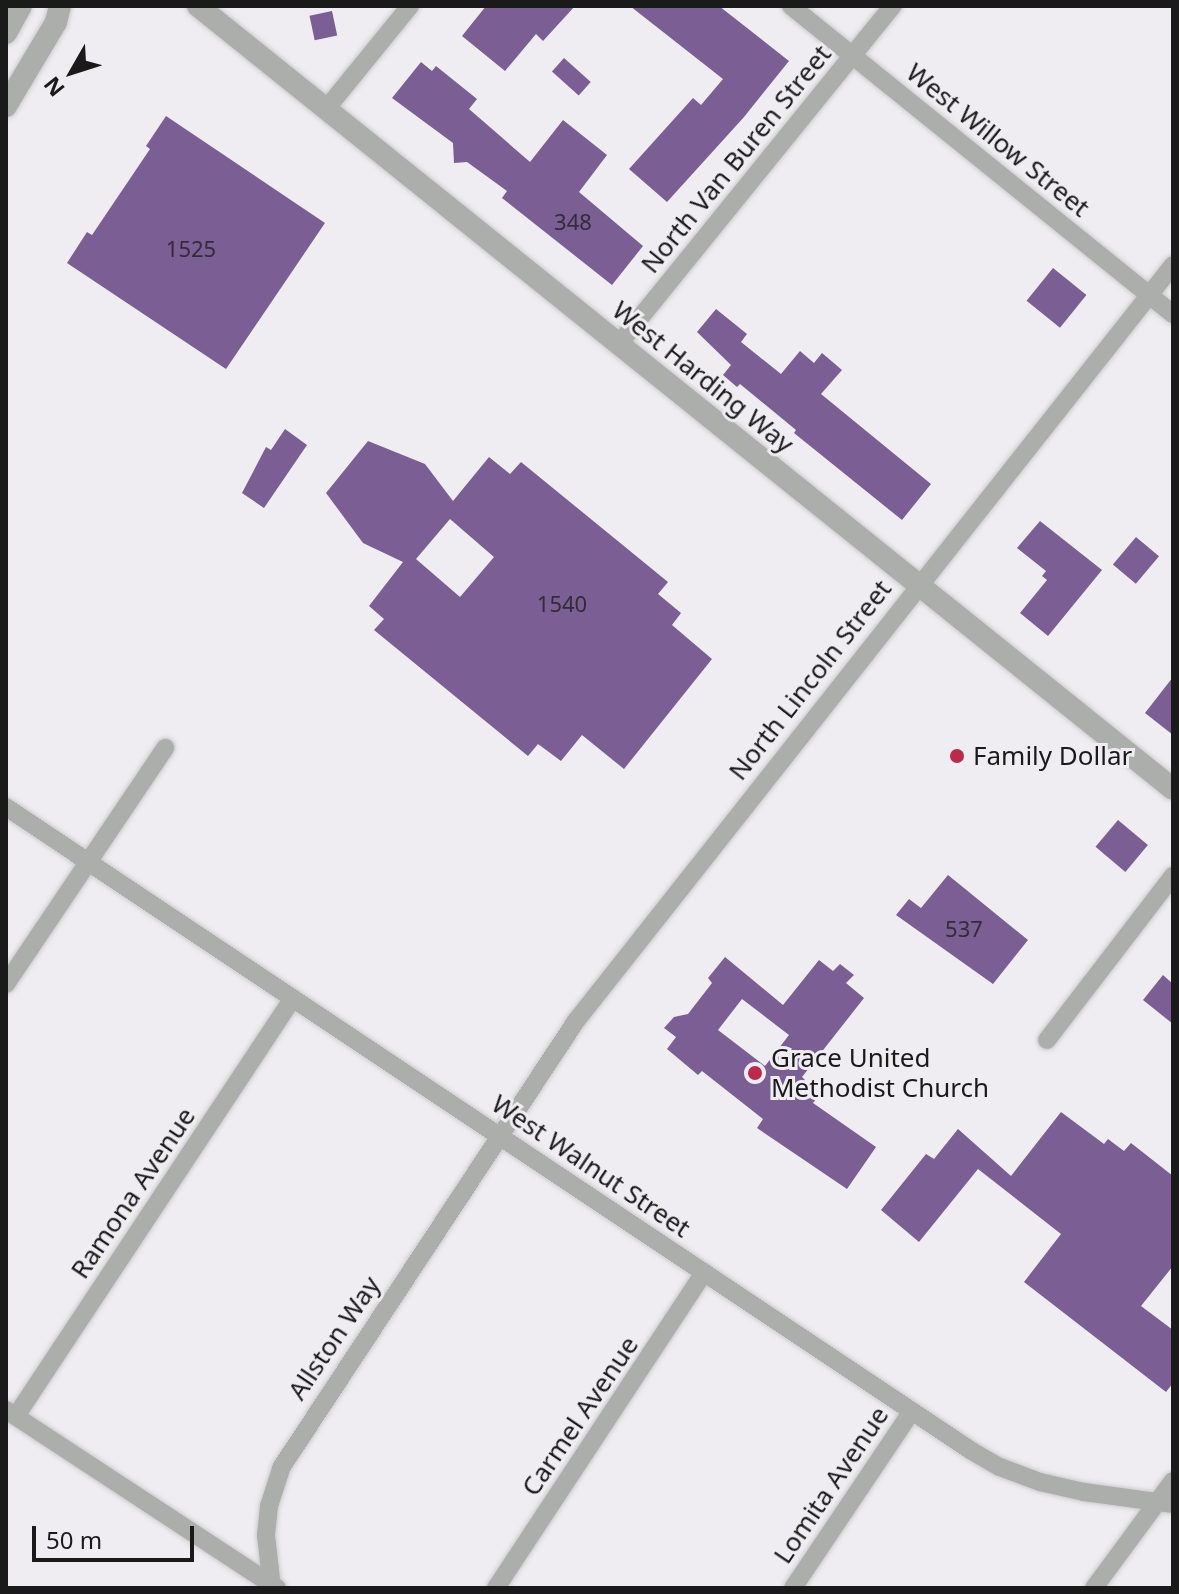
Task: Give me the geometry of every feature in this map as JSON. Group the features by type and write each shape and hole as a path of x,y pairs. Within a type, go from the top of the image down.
{"street":[{"path":"6,33 21,6"},
{"path":"6,106 56,22 60,6"},
{"name":"West Harding Way","path":"198,6 1173,789"},
{"path":"327,108 410,6"},
{"name":"West Willow Street","path":"791,6 1173,314"},
{"name":"North Van Buren Street","path":"618,345 893,6"},
{"name":"North Lincoln Street","path":"500,1137 576,1021 1173,265"},
{"path":"6,984 165,748"},
{"name":"West Walnut Street","path":"6,807 970,1450 1019,1475 1084,1492 1164,1503"},
{"path":"1047,1040 1173,876"},
{"name":"Ramona Avenue","path":"11,1413 293,998"},
{"name":"Allston Way","path":"273,1587 267,1521 281,1468 500,1137"},
{"name":"Carmel Avenue","path":"496,1588 704,1272"},
{"name":"Lomita Avenue","path":"793,1588 912,1411"},
{"path":"11,1413 273,1587"},
{"path":"1094,1588 1164,1503 1173,1481"}],"building":[{"path":"486,6 575,6 543,41 536,34 505,71 462,36"},
{"path":"630,6 719,6 789,61 744,117 667,202 629,169 693,98 701,105 723,79"},
{"path":"332,11 337,35 315,40 310,16"},
{"path":"564,58 591,82 579,95 552,71"},
{"path":"421,62 432,71 436,66 477,99 469,109 530,162 563,120 607,155 579,192 643,246 612,285 502,198 507,191 467,162 454,163 453,143 392,98"},
{"path":"166,116 325,223 226,369 67,263 87,232 92,235 150,149 146,146"},
{"path":"1053,268 1086,295 1060,328 1027,301"},
{"path":"716,309 747,334 741,342 781,374 800,351 814,363 822,353 842,370 821,394 931,484 902,520 794,433 796,430 740,384 737,387 723,375 731,365 697,332"},
{"path":"285,429 307,445 264,508 242,493 266,447 271,450"},
{"path":"368,441 425,464 453,501 489,457 510,474 521,462 668,582 658,594 681,613 672,625 712,659 624,769 582,735 561,761 538,744 528,756 374,630 384,619 369,606 403,562 363,543 326,493","holes":["450,519 494,557 460,597 416,559"]},
{"path":"1040,521 1102,570 1048,636 1020,613 1047,580 1042,576 1046,571 1017,548"},
{"path":"1136,537 1159,556 1136,584 1113,565"},
{"path":"1173,677 1173,735 1145,713"},
{"path":"1118,820 1148,845 1125,872 1096,847"},
{"path":"948,875 1028,940 993,984 896,915 909,899 921,908"},
{"name":"Grace United Methodist Church","path":"725,957 783,1005 819,960 833,971 840,964 854,975 846,983 864,998 802,1077 805,1080 801,1087 816,1099 813,1103 876,1147 847,1189 757,1128 763,1119 702,1071 698,1075 667,1049 676,1037 664,1028 674,1017 688,1014 712,983 708,978","holes":["742,999 789,1035 765,1066 718,1030"]},
{"path":"1163,975 1173,984 1173,1024 1143,1000"},
{"path":"1061,1112 1104,1144 1108,1139 1124,1151 1131,1143 1173,1176 1173,1266 1141,1306 1173,1330 1173,1383 1166,1392 1024,1282 1061,1234 978,1169 919,1242 881,1210 926,1154 934,1159 958,1129 1011,1176"}],"place":[{"name":"Family Dollar","path":"957,756"},
{"name":"Grace United Methodist Church","path":"755,1073"}]}
